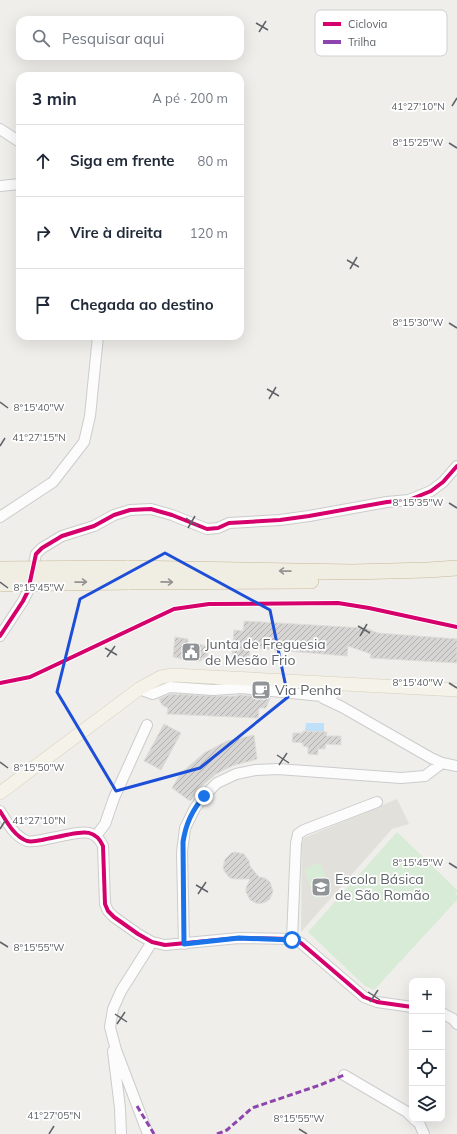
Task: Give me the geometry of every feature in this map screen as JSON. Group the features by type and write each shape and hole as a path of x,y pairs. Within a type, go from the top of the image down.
{"highway":[{"path":"0,584 128,575 352,572 457,568"},
{"path":"0,569 128,575 391,581 457,573"}],"main road":[{"path":"0,793 139,689 161,677 173,675 457,690"}],"street":[{"path":"0,129 16,139"},
{"path":"0,186 16,184"},
{"path":"0,517 53,482 84,442 90,416 98,340"},
{"path":"0,636 28,591 36,554 42,548 62,536 94,526 114,515 130,510 150,509 172,515 207,529 218,528 229,523 280,520 387,502 409,500 431,491 455,470"},
{"path":"302,681 317,696 342,707 431,758 442,763 457,766"},
{"path":"327,682 331,697 342,707"},
{"path":"331,697 341,683"},
{"path":"139,689 153,694 170,687 213,690 242,688 331,697"},
{"path":"96,836 105,824 114,798 147,725"},
{"path":"184,944 182,852 185,828 194,808 217,783 236,774 256,770 278,769 401,778 425,776 442,763"},
{"path":"292,940 296,843 298,834 304,830 377,802"},
{"path":"0,812 16,835 27,841 35,841 80,832 89,832 96,836 103,846 105,904 108,911 114,917 152,942 165,945 239,938 292,940 301,943 364,997 376,1002 409,1007"},
{"path":"121,1134 120,1108 110,1027 112,1009 121,991 152,942"},
{"path":"444,1014 453,1019 457,1024"},
{"path":"110,1027 116,1050 148,1134"},
{"path":"344,1075 409,1114"},
{"path":"418,1122 424,1134"}],"highlighted area":[{"path":"165,553 270,610 288,697 200,768 116,791 57,692 80,599"}],"shaded area":[{"name":"Escola Básica de São Romão","path":"397,799 409,824 392,829 301,932 302,843 304,838"}],"green space":[{"path":"397,832 457,890 455,894 457,896 457,900 374,990 365,986 308,932"},
{"path":"320,862 332,891 315,899 304,869"}],"water":[{"path":"306,723 324,723 324,732 305,731"}],"building":[{"path":"244,621 363,627 378,633 457,639 457,663 370,658 371,654 348,646 347,656 250,648 249,658 232,656 234,630 243,631"},
{"name":"Junta de Freguesia de Mesão Frio","path":"175,637 188,639 188,643 209,646 207,659 202,658 201,661 192,661 173,657"},
{"path":"171,694 213,696 242,695 254,696 255,698 270,698 266,708 259,708 258,718 167,714 168,708 162,705 159,699"},
{"path":"164,724 181,733 161,770 144,761"},
{"path":"303,731 327,732 326,736 341,736 341,745 326,744 325,749 318,749 318,755 308,754 308,747 303,746 303,743 292,742 293,733 303,733"},
{"path":"254,735 257,759 232,766 216,774 202,786 190,801 172,788 180,774 204,753 227,741"},
{"path":"235,852 244,854 249,861 250,866 259,877 265,878 270,882 273,891 270,899 266,902 258,904 250,900 246,892 246,888 250,879 230,878 224,871 223,867 225,859 231,853"}],"marked path":[{"path":"217,1134 227,1130 252,1108 320,1085 344,1075"},
{"path":"137,1106 154,1134"}],"cycle path":[{"path":"0,636 28,591 36,554 42,548 62,536 94,526 114,515 130,510 151,509 172,515 207,529 218,528 229,523 280,520 309,516 387,502 409,500 431,491 443,482 457,466"},
{"path":"0,683 30,677 174,609 209,604 338,603 369,608 457,627"},
{"path":"0,811 18,836 27,841 38,841 83,832 96,836 103,846 105,904 108,911 138,934 152,942 165,945 239,938 292,939 301,943 364,997 377,1002 409,1007"}],"place":[{"name":"Junta de Freguesia de Mesão Frio","path":"191,652"},
{"name":"Via Penha","path":"261,690"},
{"name":"Escola Básica de São Romão","path":"321,887"}],"route":[{"path":"204,796 194,808 185,828 183,842 184,944 239,938 292,940"}]}
